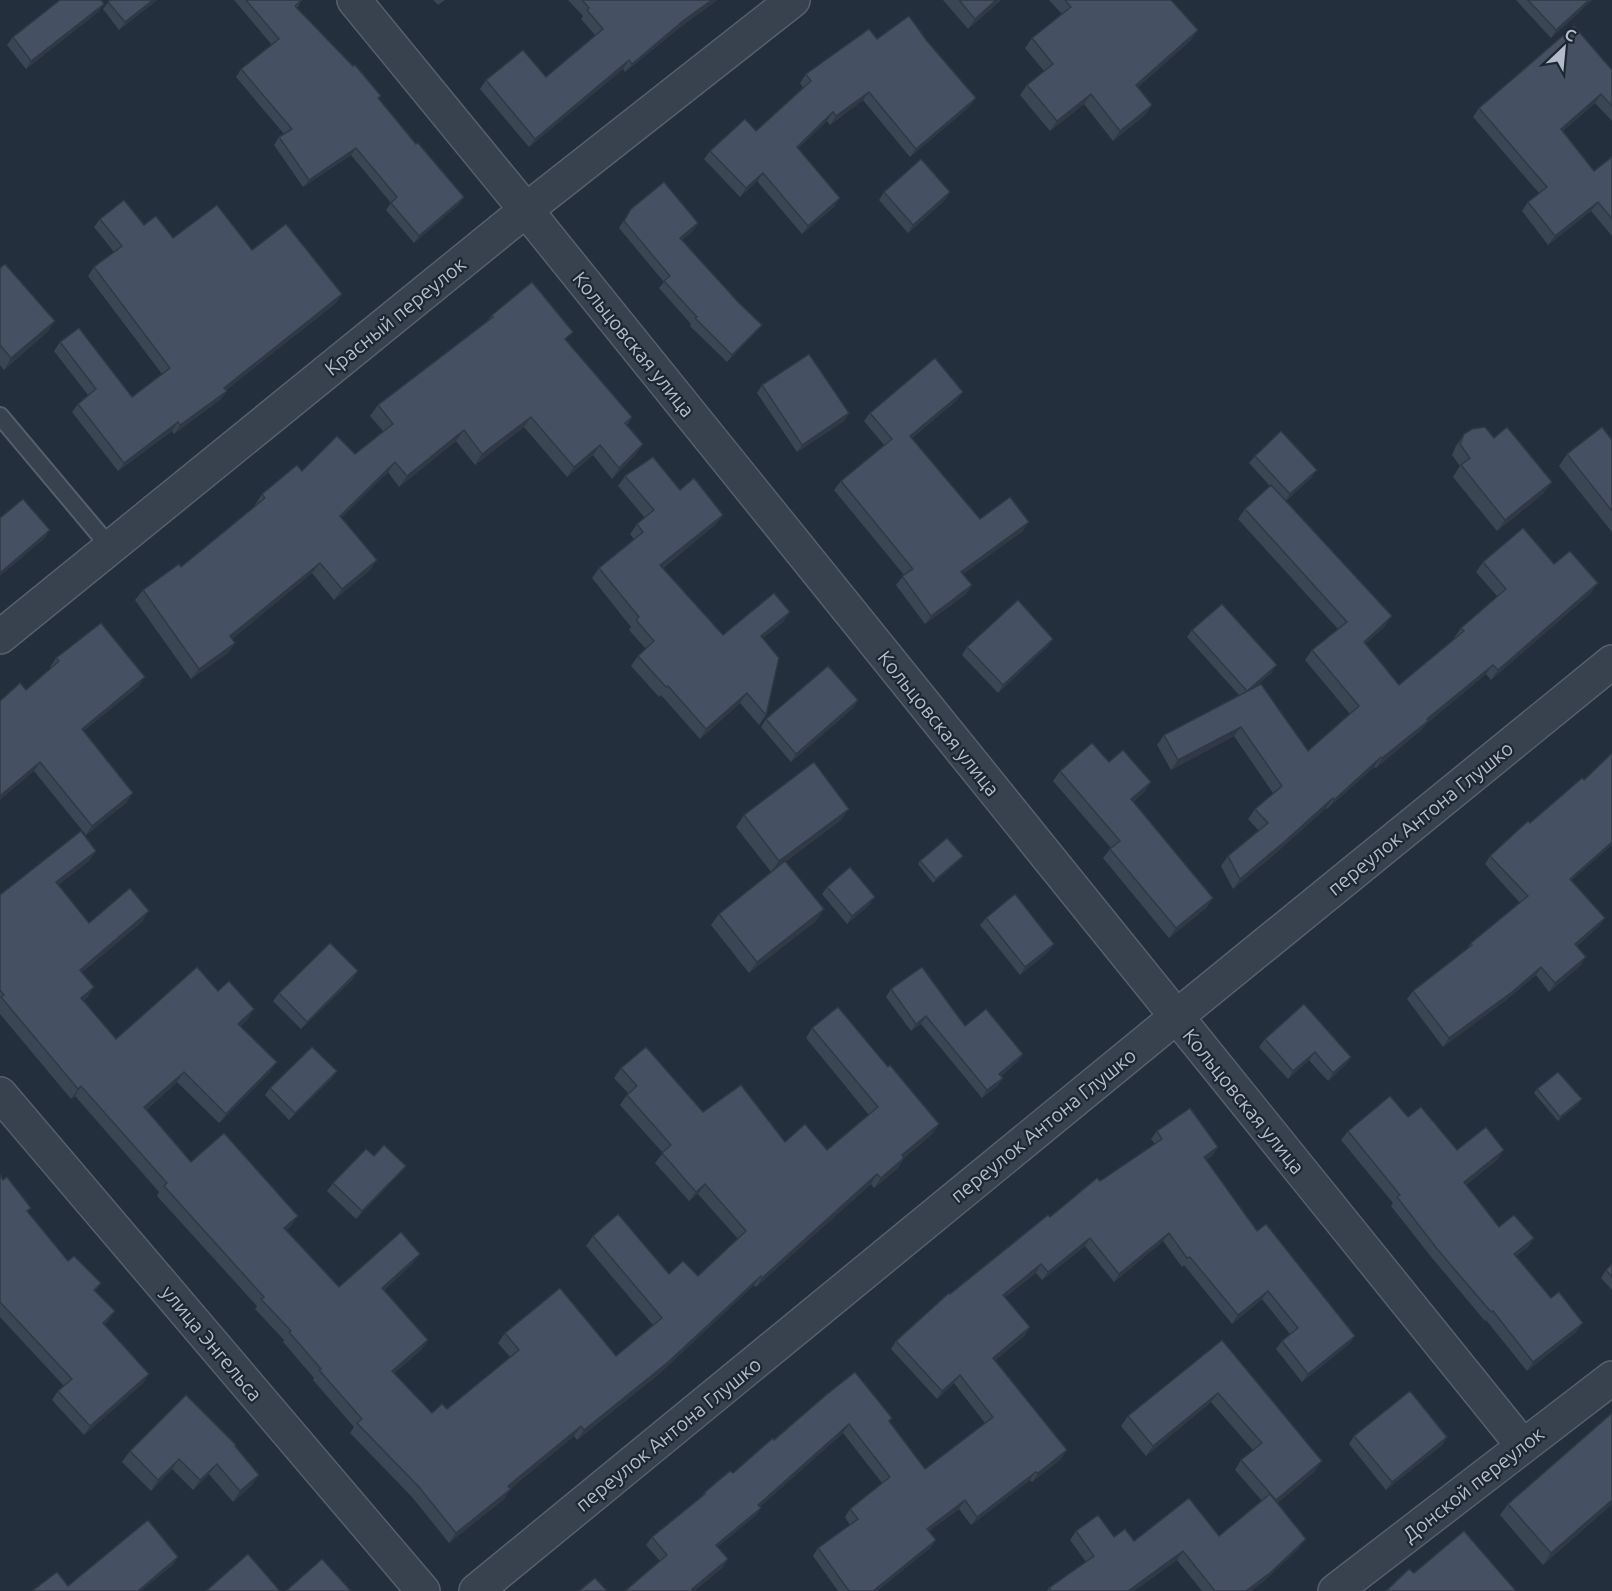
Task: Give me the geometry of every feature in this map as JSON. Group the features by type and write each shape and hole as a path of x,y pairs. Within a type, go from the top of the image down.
{"street":[{"name":"Кольцовская улица","path":"354,0 1523,1446"},
{"name":"Красный переулок","path":"0,637 526,210 793,0"},
{"name":"переулок Антона Глушко","path":"476,1591 1612,662"},
{"name":"улица Энгельса","path":"0,1094 423,1591"},
{"name":"Донской переулок","path":"1335,1591 1612,1378"}],"lane":[{"path":"0,416 110,547"}],"building":[{"path":"60,0 101,0 104,4 31,61 13,37"},
{"path":"110,0 153,0 125,22 108,2"},
{"path":"246,0 302,0 295,6 353,66 355,65 381,96 378,98 464,197 419,236 391,203 397,197 356,148 309,180 279,137 292,129 241,69 279,39"},
{"path":"582,0 712,0 684,20 632,64 629,60 535,139 486,80 523,50 546,77 603,29 587,10 589,8"},
{"path":"959,0 996,0 975,19"},
{"path":"1065,0 1171,0 1198,30 1136,85 1152,105 1120,131 1091,94 1057,121 1027,85 1053,64 1032,38 1071,7"},
{"path":"1528,0 1589,0 1556,30"},
{"path":"909,16 927,41 976,98 916,149 869,92 836,116 833,112 797,147 840,198 808,226 763,173 746,188 710,151 745,119 756,131 811,81 806,74 869,29 877,39"},
{"path":"1574,26 1612,70 1612,106 1601,94 1561,129 1594,171 1612,157 1612,219 1598,202 1555,236 1528,202 1547,187 1479,108"},
{"path":"921,159 950,192 913,225 884,192"},
{"path":"664,182 698,223 680,238 762,325 732,355 695,318 697,317 664,281 670,276 624,221 631,209"},
{"path":"124,200 144,225 156,216 173,238 217,205 252,250 286,224 342,294 224,388 227,391 180,425 178,422 124,463 78,404 96,389 60,342 79,328 132,397 170,368 94,267 122,246 100,219"},
{"path":"5,264 55,321 11,358 0,345 0,268"},
{"path":"532,282 573,332 565,339 632,417 625,423 643,444 619,468 600,445 574,467 531,417 482,454 464,430 407,476 395,462 340,516 377,560 342,589 320,563 230,636 235,643 199,669 143,590 179,564 181,567 265,498 262,494 297,465 302,471 337,436 355,454 393,424 378,405 493,317 492,315"},
{"path":"809,354 849,413 802,445 762,385"},
{"path":"935,358 963,392 910,436 980,519 1010,497 1029,522 961,572 972,585 931,616 902,576 913,569 841,481 892,439 870,413"},
{"path":"1485,427 1494,438 1507,427 1552,482 1505,520 1461,465 1470,458 1460,444 1464,434 1472,429"},
{"path":"1602,427 1612,440 1612,511 1567,454"},
{"path":"1281,431 1317,470 1290,494 1255,456"},
{"path":"653,457 680,490 694,478 723,515 660,565 723,635 774,593 790,612 761,636 779,658 766,715 747,693 706,729 638,656 654,641 636,620 639,617 599,568 643,532 637,524 654,510 625,476"},
{"path":"1271,485 1392,616 1364,642 1399,685 1464,631 1461,628 1506,589 1483,562 1523,528 1554,564 1570,551 1598,583 1498,670 1493,665 1427,719 1428,721 1381,757 1240,879 1228,856 1268,823 1255,809 1282,786 1241,727 1178,760 1164,735 1261,684 1308,751 1359,706 1312,650 1347,622 1245,509"},
{"path":"23,499 50,530 0,573 0,518"},
{"path":"1018,600 1053,639 1003,685 967,647"},
{"path":"1222,604 1277,665 1247,691 1192,630"},
{"path":"101,623 145,677 82,729 133,793 92,826 40,762 0,796 0,701 20,683 26,690 59,661 56,658"},
{"path":"828,666 858,700 796,754 766,719"},
{"path":"1092,743 1109,762 1123,750 1151,782 1131,799 1213,898 1176,928 1110,849 1120,841 1060,771"},
{"path":"1612,753 1612,842 1570,879 1605,918 1575,944 1586,957 1555,983 1541,967 1512,992 1449,1038 1413,991 1472,945 1471,943 1528,896 1490,856 1528,821 1530,823 1582,778 1584,780"},
{"path":"814,762 849,809 779,861 744,815"},
{"path":"81,831 96,851 56,882 89,923 130,888 149,911 80,970 94,987 81,998 116,1039 197,967 218,991 229,981 254,1009 238,1024 277,1062 226,1114 184,1072 144,1107 191,1162 224,1133 298,1216 284,1228 339,1287 401,1232 420,1254 382,1288 428,1340 392,1371 432,1413 442,1404 447,1409 519,1350 505,1333 560,1288 616,1356 662,1318 593,1236 618,1214 669,1274 683,1261 698,1276 746,1231 705,1184 696,1192 662,1153 671,1145 627,1095 637,1086 621,1068 646,1047 703,1112 741,1085 785,1142 805,1124 827,1150 878,1107 812,1028 838,1007 939,1124 902,1155 904,1158 881,1178 877,1174 667,1363 584,1430 581,1426 508,1486 511,1489 456,1533 419,1487 357,1423 362,1419 319,1370 321,1369 289,1332 291,1331 261,1299 264,1297 164,1186 167,1183 81,1086 78,1089 1,997 4,995 0,990 0,895"},
{"path":"947,838 963,856 936,879 920,861"},
{"path":"785,861 824,909 757,962 719,914"},
{"path":"850,867 875,897 852,916 827,887"},
{"path":"1015,894 1054,944 1025,967 986,918"},
{"path":"330,943 358,971 307,1022 279,993"},
{"path":"922,967 965,1026 986,1009 1023,1054 999,1074 1003,1078 987,1090 926,1016 916,1024 891,989"},
{"path":"1304,1004 1351,1057 1333,1073 1315,1052 1293,1071 1265,1039"},
{"path":"312,1047 337,1071 295,1113 270,1088"},
{"path":"1558,1072 1582,1099 1560,1117 1537,1089"},
{"path":"1390,1096 1408,1117 1421,1107 1457,1150 1486,1127 1504,1150 1464,1182 1499,1227 1514,1215 1534,1238 1514,1254 1551,1298 1559,1292 1583,1323 1533,1362 1493,1311 1491,1312 1438,1250 1397,1197 1400,1195 1348,1131"},
{"path":"1190,1108 1218,1147 1204,1157 1257,1231 1266,1224 1355,1336 1308,1374 1282,1341 1298,1328 1268,1291 1238,1315 1190,1257 1187,1258 1169,1233 1119,1274 1090,1238 1048,1272 1041,1264 1003,1295 1030,1327 993,1358 1067,1450 1038,1473 1036,1472 977,1517 965,1500 927,1529 936,1540 873,1591 849,1591 818,1548 858,1519 850,1509 890,1477 849,1424 758,1505 761,1508 716,1545 728,1559 692,1589 693,1591 625,1591 667,1555 652,1537 730,1471 733,1473 855,1372 892,1418 889,1421 925,1469 993,1417 960,1375 942,1391 896,1341 949,1293 1048,1215 1050,1217 1097,1178 1100,1181 1162,1139 1157,1131"},
{"path":"384,1145 406,1166 362,1211 333,1183 366,1149 374,1156"},
{"path":"0,1175 3,1180 7,1177 31,1208 27,1211 68,1261 74,1256 101,1283 94,1290 115,1311 103,1323 149,1374 90,1426 58,1391 72,1379 0,1302"},
{"path":"1612,1264 1612,1277 1606,1270"},
{"path":"1222,1340 1322,1461 1276,1500 1241,1460 1262,1443 1218,1393 1153,1446 1128,1416"},
{"path":"1410,1391 1447,1437 1392,1482 1354,1436"},
{"path":"186,1395 236,1445 259,1475 240,1491 217,1464 200,1480 179,1459 158,1480 130,1451"},
{"path":"1612,1413 1612,1500 1551,1553 1508,1504"},
{"path":"1270,1494 1306,1539 1271,1572 1246,1591 1215,1591 1183,1551 1128,1591 1051,1591 1049,1588 1094,1556 1076,1531 1098,1515 1114,1537 1125,1529 1134,1541 1189,1498 1219,1536"},
{"path":"148,1520 178,1557 138,1591 32,1591 57,1572 68,1586"},
{"path":"1464,1531 1516,1591 1386,1591 1409,1569 1414,1573"},
{"path":"248,1554 280,1591 206,1591"},
{"path":"322,1559 351,1591 286,1591"},
{"path":"595,1578 607,1591 579,1591"}]}
